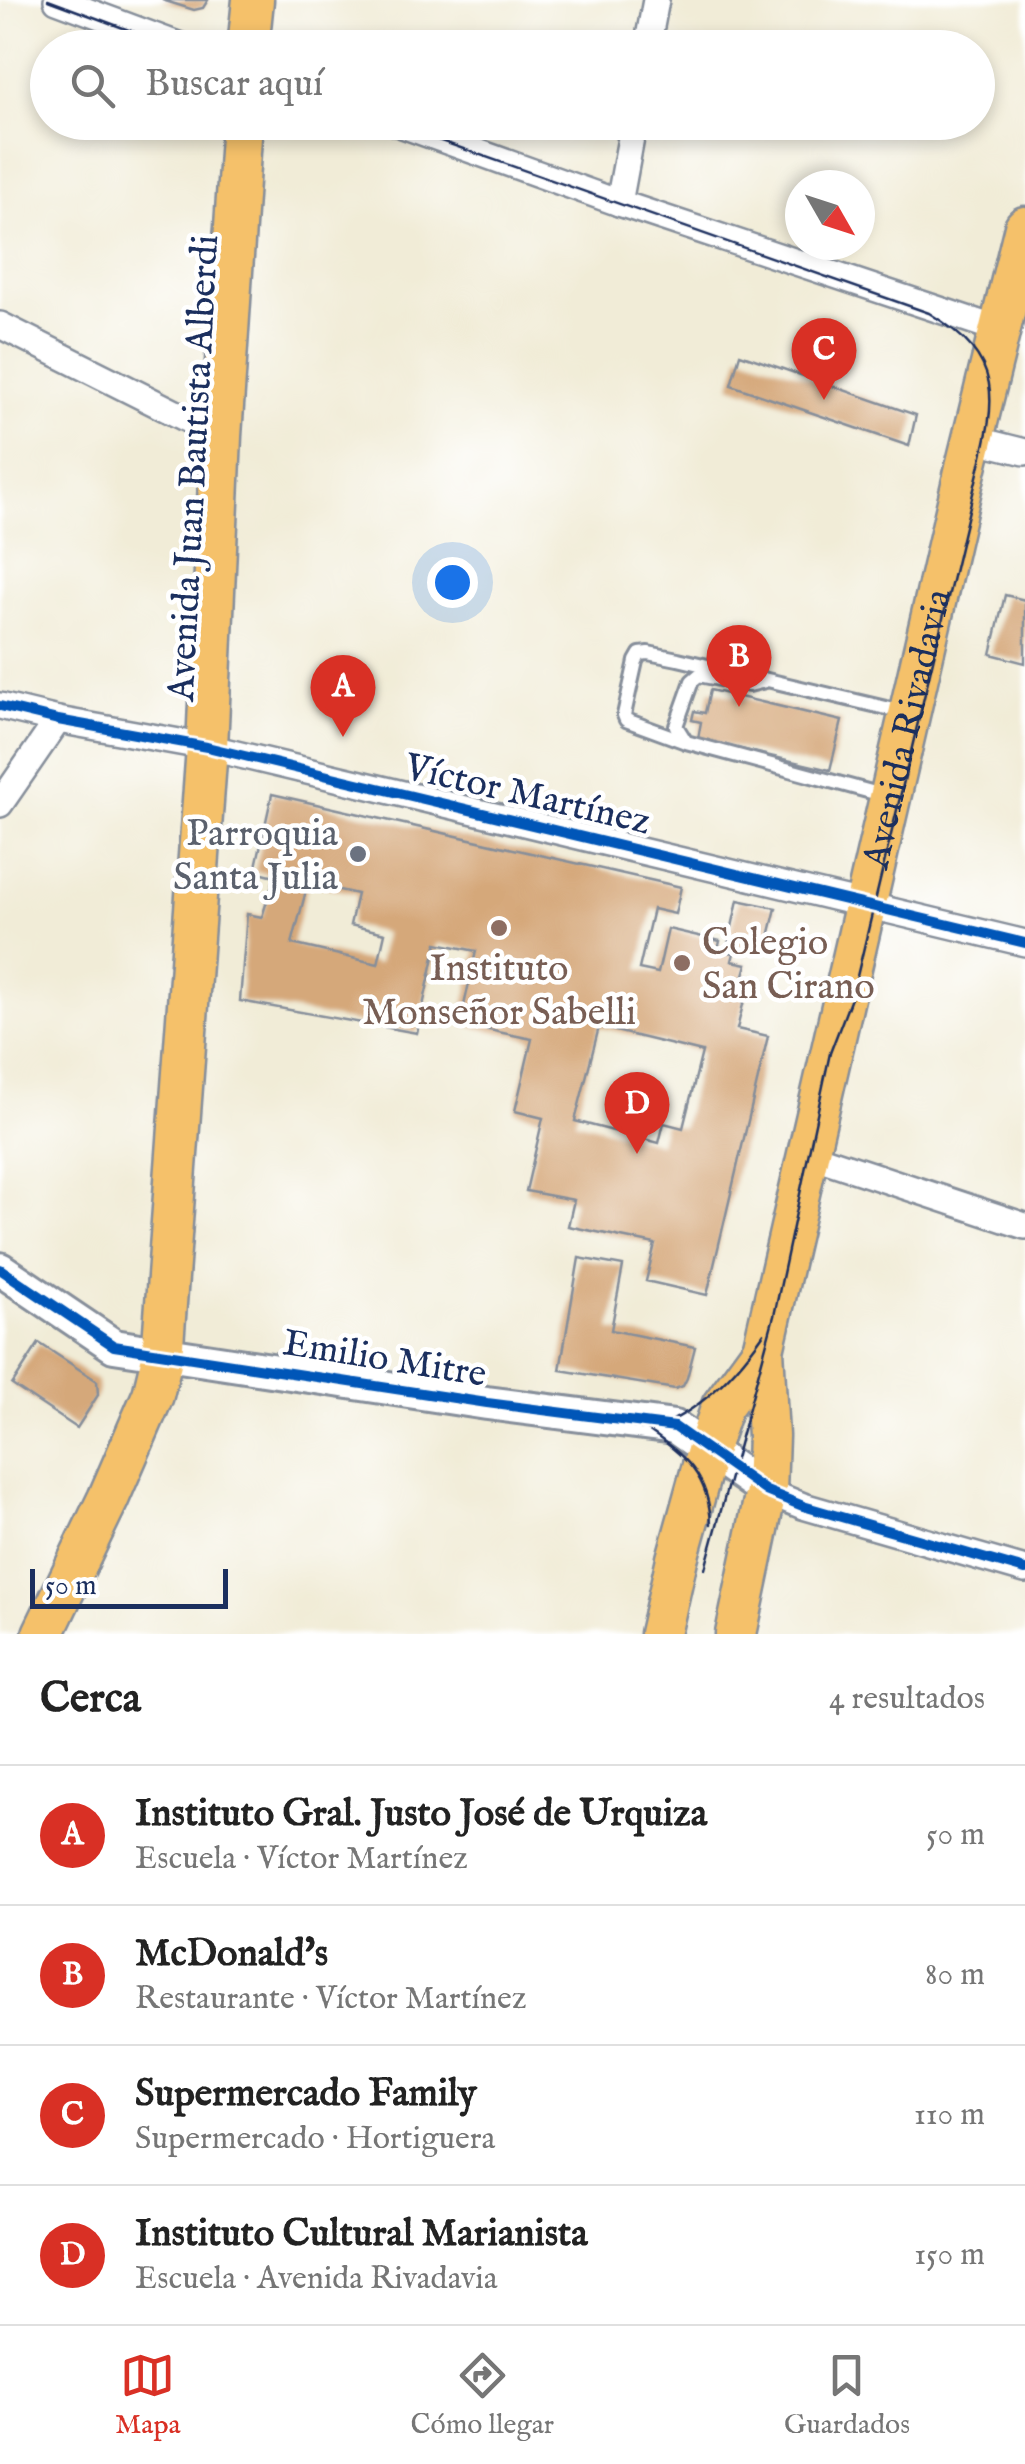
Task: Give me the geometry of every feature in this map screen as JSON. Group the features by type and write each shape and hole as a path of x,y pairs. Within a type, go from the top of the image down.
{"main road":[{"path":"250,30 253,0"},
{"name":"Avenida Juan Bautista Alberdi","path":"43,1634 146,1412 161,1354 207,747 221,436 241,140"},
{"name":"Avenida Rivadavia","path":"736,1634 766,1491 768,1436 763,1350 1025,226"},
{"name":"Avenida Rivadavia","path":"660,1634 706,1450 722,1406 763,1350"}],"street":[{"path":"57,0 138,30"},
{"path":"650,30 656,0"},
{"path":"444,140 619,203 1000,330"},
{"path":"619,203 631,140"},
{"path":"0,325 221,436"},
{"path":"973,439 1025,452"},
{"name":"Víctor Martínez","path":"0,706 207,747 1025,943"},
{"path":"0,804 58,720"},
{"path":"808,1154 1025,1226"},
{"name":"Emilio Mitre","path":"0,1269 114,1346 487,1403 674,1427 766,1491"},
{"path":"766,1491 803,1506 1025,1570"}],"lane":[{"path":"890,797 686,742 626,720 636,661 640,654 648,653 910,714"},
{"path":"686,742 676,726 692,682 699,676 750,685 767,680"}],"building":[{"path":"162,0 208,0 203,8 194,10"},
{"path":"740,354 916,415 909,446 731,385"},
{"path":"1005,595 1025,600 1025,663 991,654"},
{"path":"710,690 842,721 830,770 698,739 701,722 692,720 694,711 705,713"},
{"path":"272,794 681,887 675,914 653,909 639,969 658,973 668,929 720,941 718,950 734,953 732,961 747,964 744,975 750,976 737,1029 768,1036 707,1295 646,1281 655,1244 568,1226 574,1200 526,1191 543,1118 515,1111 532,1039 460,1024 476,951 437,943 417,1033 240,1001 247,914 262,917 275,876 255,871","holes":["308,883 357,894 350,925 385,933 378,964 292,944","599,1027 702,1052 683,1128 664,1123 659,1143 575,1121"]},
{"path":"738,900 776,908 765,953 728,945"},
{"path":"579,1258 623,1266 611,1330 695,1347 683,1386 675,1389 560,1370"},
{"path":"39,1343 97,1381 98,1395 77,1428 12,1385"}],"tram line":[{"path":"48,0 129,30"},
{"path":"438,140 929,313 973,349 990,387 982,457 853,993 830,1053 774,1316 705,1569"},
{"path":"0,1271 85,1327 167,1358 648,1430 682,1415 714,1391 764,1333"},
{"path":"648,1430 693,1468 706,1492 711,1524"}],"cycle path":[{"path":"0,706 207,747 1025,943"},
{"path":"0,1269 114,1346 487,1403 675,1427 766,1491 803,1506 1025,1570"}],"place":[{"name":"Supermercado Family","path":"824,400"},
{"name":"McDonald's","path":"739,707"},
{"name":"Instituto Gral. Justo José de Urquiza","path":"343,737"},
{"name":"Parroquia Santa Julia","path":"358,854"},
{"name":"Instituto Monseñor Sabelli","path":"499,928"},
{"name":"Colegio San Cirano","path":"682,963"},
{"name":"Instituto Cultural Marianista","path":"637,1154"}]}
